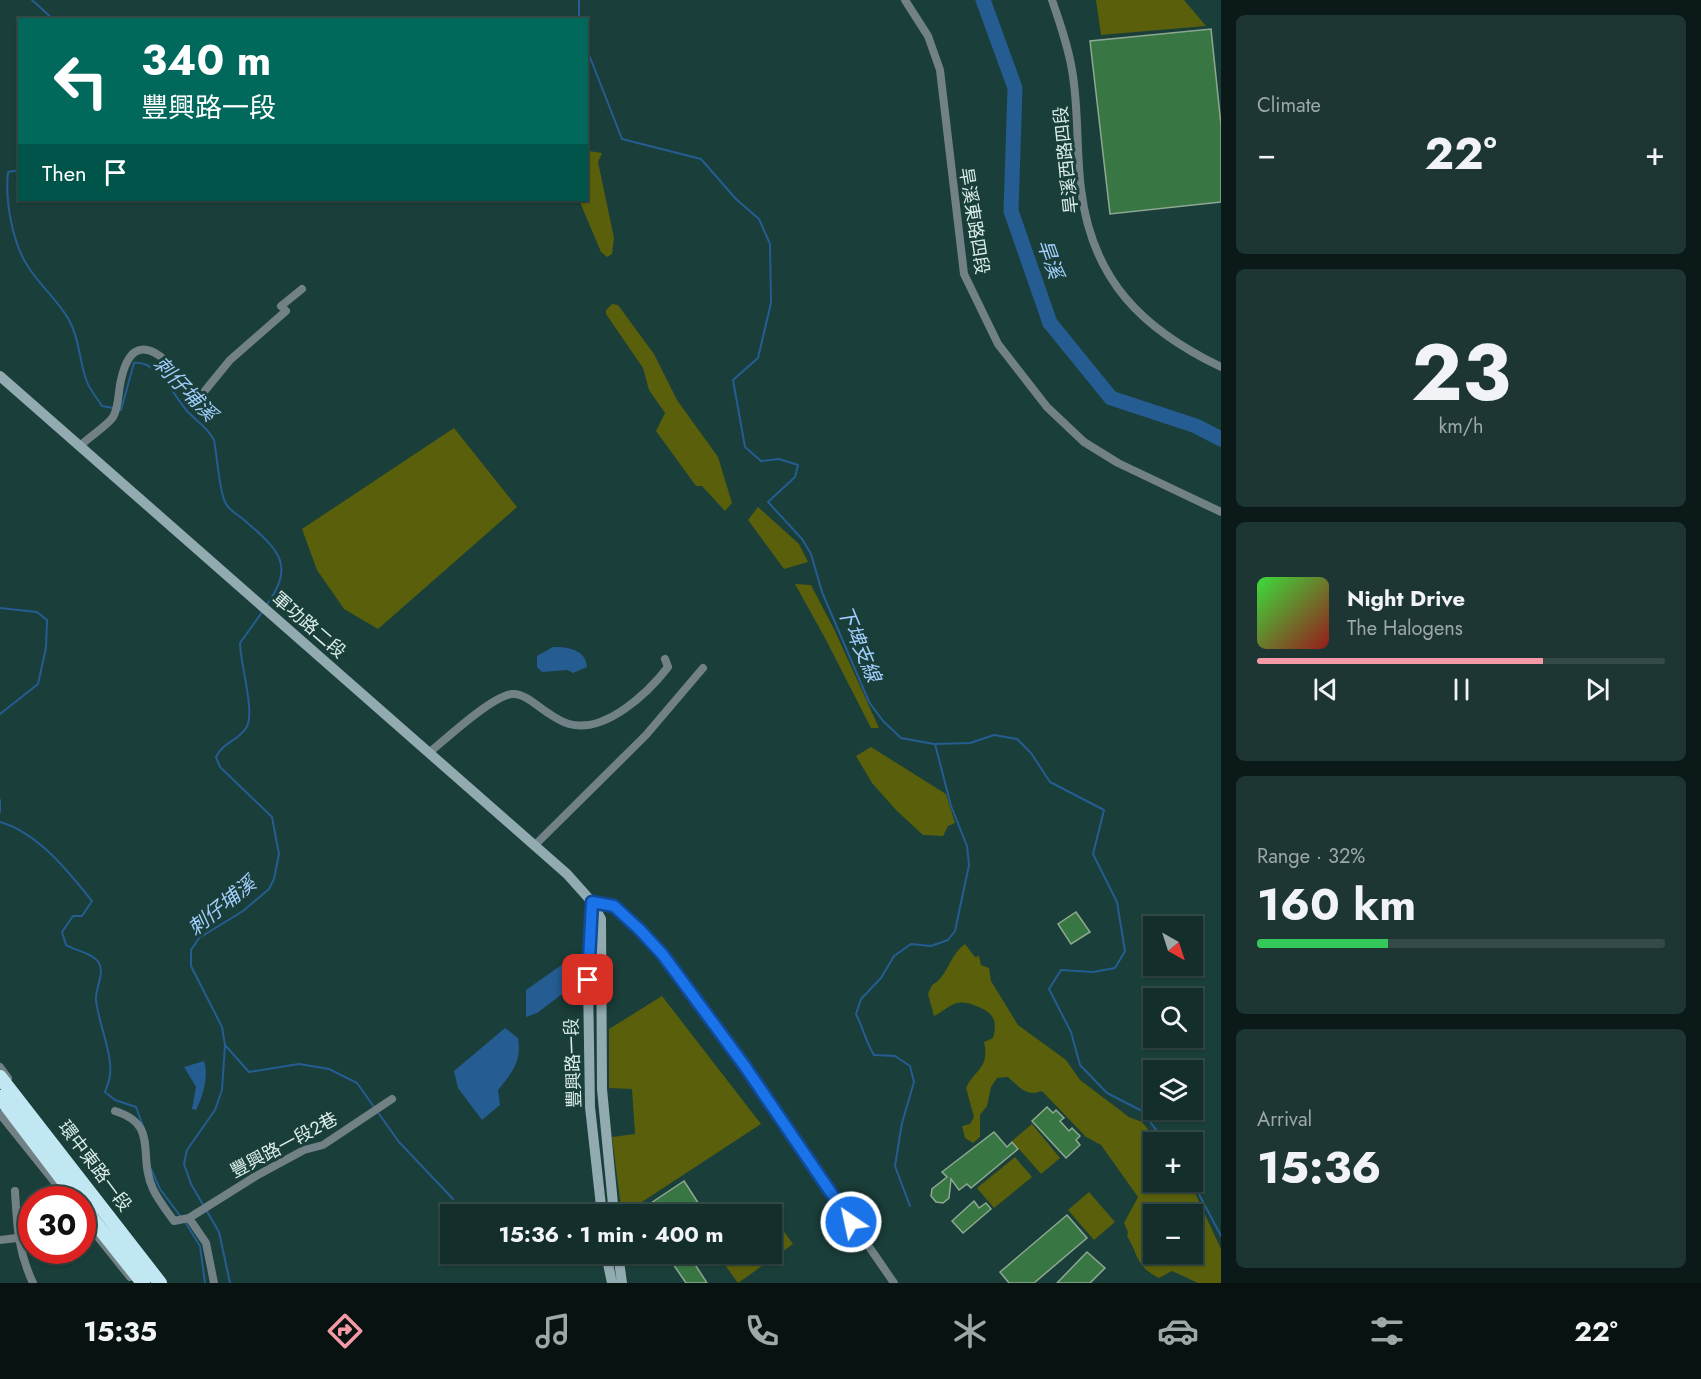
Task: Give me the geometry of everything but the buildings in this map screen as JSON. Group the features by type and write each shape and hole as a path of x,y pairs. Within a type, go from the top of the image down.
{"highway":[{"path":"0,1077 160,1283"},
{"path":"0,1097 67,1186"},
{"path":"96,1224 143,1283"}],"main road":[{"name":"軍功路二段","path":"0,376 535,845 567,874 592,902"},
{"name":"豐興路一段","path":"592,902 588,980 590,1107 601,1204"},
{"name":"豐興路一段","path":"592,902 601,920 602,1089 613,1204"},
{"path":"608,1264 612,1283"},
{"path":"619,1264 622,1283"}],"street":[{"name":"旱溪東路四段","path":"905,0 928,36 940,70 964,274 998,344 1047,407 1084,442 1118,463 1221,512"},
{"name":"旱溪西路四段","path":"1052,0 1065,37 1073,72 1081,191 1089,229 1102,262 1116,288 1134,310 1161,333 1192,353 1221,367"},
{"path":"81,445 113,419 124,368 133,355 149,350 162,356 172,364 194,392 203,393 230,360 286,311 281,306 302,289"},
{"path":"430,752 480,712 499,699 512,694 522,695 567,723 593,723 610,718 627,708 662,674 668,667 665,659"},
{"path":"535,845 646,735 703,668"},
{"path":"592,902 614,906 663,955 744,1065 894,1283"},
{"name":"環中東路一段","path":"0,1067 167,1283"},
{"name":"豐興路一段2巷","path":"189,1218 208,1204 304,1150 323,1145 392,1099"},
{"path":"115,1111 128,1115 138,1123 144,1134 146,1166 153,1189 174,1221 189,1218 206,1243 214,1283"},
{"path":"0,1114 58,1186"},
{"path":"15,1191 17,1238 23,1262 33,1283"},
{"path":"96,1234 135,1283"},
{"path":"0,1240 17,1238"}],"green space":[{"path":"1096,0 1184,0 1206,26 1101,35"},
{"path":"588,152 602,153 598,162 614,238 612,254 607,257 601,252 579,201 588,201"},
{"path":"612,304 618,305 654,354 677,400 718,457 732,503 725,511 702,486 696,486 656,431 665,413 649,390 643,368 606,314 606,310"},
{"path":"454,428 517,507 378,629 344,609 317,570 302,529"},
{"path":"758,507 799,544 808,562 784,569 748,520"},
{"path":"795,584 811,585 835,631 879,728 871,728"},
{"path":"871,747 946,794 955,823 948,826 943,836 923,835 872,783 856,756"},
{"path":"965,944 975,957 979,956 981,965 989,968 991,981 1018,1025 1066,1060 1080,1080 1129,1117 1142,1122 1150,1132 1143,1132 1143,1192 1195,1192 1200,1204 1143,1204 1143,1264 1203,1264 1203,1210 1221,1249 1221,1283 1198,1283 1172,1271 1159,1278 1141,1264 1127,1236 1128,1232 1124,1223 1138,1197 1101,1145 1086,1137 1042,1091 1028,1092 1008,1077 997,1078 991,1087 987,1106 980,1115 980,1137 973,1143 965,1138 962,1126 970,1124 974,1117 966,1088 981,1068 985,1057 984,1042 993,1038 995,1026 993,1018 987,1011 965,1003 954,1004 934,1016 928,994 932,985 942,977 955,954"},
{"path":"662,996 761,1124 639,1204 621,1204 612,1137 635,1134 632,1089 609,1088 609,1029"},
{"path":"1032,1124 1060,1158 1041,1174 1012,1141"},
{"path":"1015,1157 1032,1177 994,1208 977,1188"},
{"path":"1089,1192 1115,1222 1094,1240 1068,1210"},
{"path":"782,1229 793,1244 782,1252"},
{"path":"724,1264 765,1264 738,1283"}],"water":[{"path":"553,647 575,650 583,656 587,667 573,673 567,670 542,672 537,667 537,656"},
{"path":"570,959 570,988 537,1013 526,1017 526,990"},
{"path":"505,1028 518,1038 519,1053 512,1072 498,1090 500,1105 482,1120 458,1088 454,1071"},
{"path":"204,1061 206,1073 204,1086 196,1110 192,1109 196,1087 184,1067"}],"waterway":[{"name":"刺仔埔溪","path":"32,0 52,18"},
{"name":"下埤支線","path":"579,0 579,18"},
{"name":"旱溪","path":"983,0 1015,88 1011,211 1050,323 1111,398 1196,426 1221,439"},
{"name":"下埤支線","path":"588,52 622,139 701,159 736,199 759,219 770,244 771,303 758,358 733,380 745,447 761,461 779,459 798,465 795,477 768,502 802,539 811,554 822,592 869,702 883,721 901,738 934,744 970,743 994,735 1017,739 1031,753 1050,782 1104,810 1093,854 1117,902 1125,951 1115,968 1093,972 1061,970 1049,989 1071,1032 1080,1065 1107,1093 1142,1111 1158,1132"},
{"name":"刺仔埔溪","path":"18,170 8,172 7,183 11,220 17,244 32,272 73,327 84,374 90,388 102,406 113,408"},
{"name":"刺仔埔溪","path":"119,410 121,410 134,363 143,364 158,373 188,412 209,432 214,440 220,483 226,504 265,539 279,558 280,578 266,606"},
{"path":"0,608 37,612 47,620 46,648 38,684 0,714"},
{"name":"刺仔埔溪","path":"230,1283 219,1232 191,1184 184,1164 187,1150 215,1110 222,1090 225,1045 222,1027 191,966 191,950 199,938 243,911 269,889 274,879 279,854 272,817 220,767 216,757 223,748 243,732 249,721 240,643 263,611"},
{"path":"910,1206 895,1166 902,1123 914,1082 910,1066 895,1056 874,1055 856,1014 861,999 881,978 894,956 911,944 931,946 948,940 955,931 969,865 967,846 951,806 935,744"},
{"path":"0,800 0,812"},
{"path":"0,822 27,835 51,854 92,901 82,916 73,916 62,932 66,945 89,954 101,967 96,1000 110,1067 110,1078 105,1092 115,1100 136,1107 146,1134"},
{"path":"225,1045 249,1072 299,1064 329,1069 357,1083 399,1142 453,1199"},
{"path":"151,1169 160,1189 181,1217"},
{"name":"下埤支線","path":"1198,1192 1221,1236"},
{"path":"185,1222 200,1246 205,1283"}],"route":[{"path":"588,980 592,902 614,906 663,955 744,1065 851,1222"}]}
